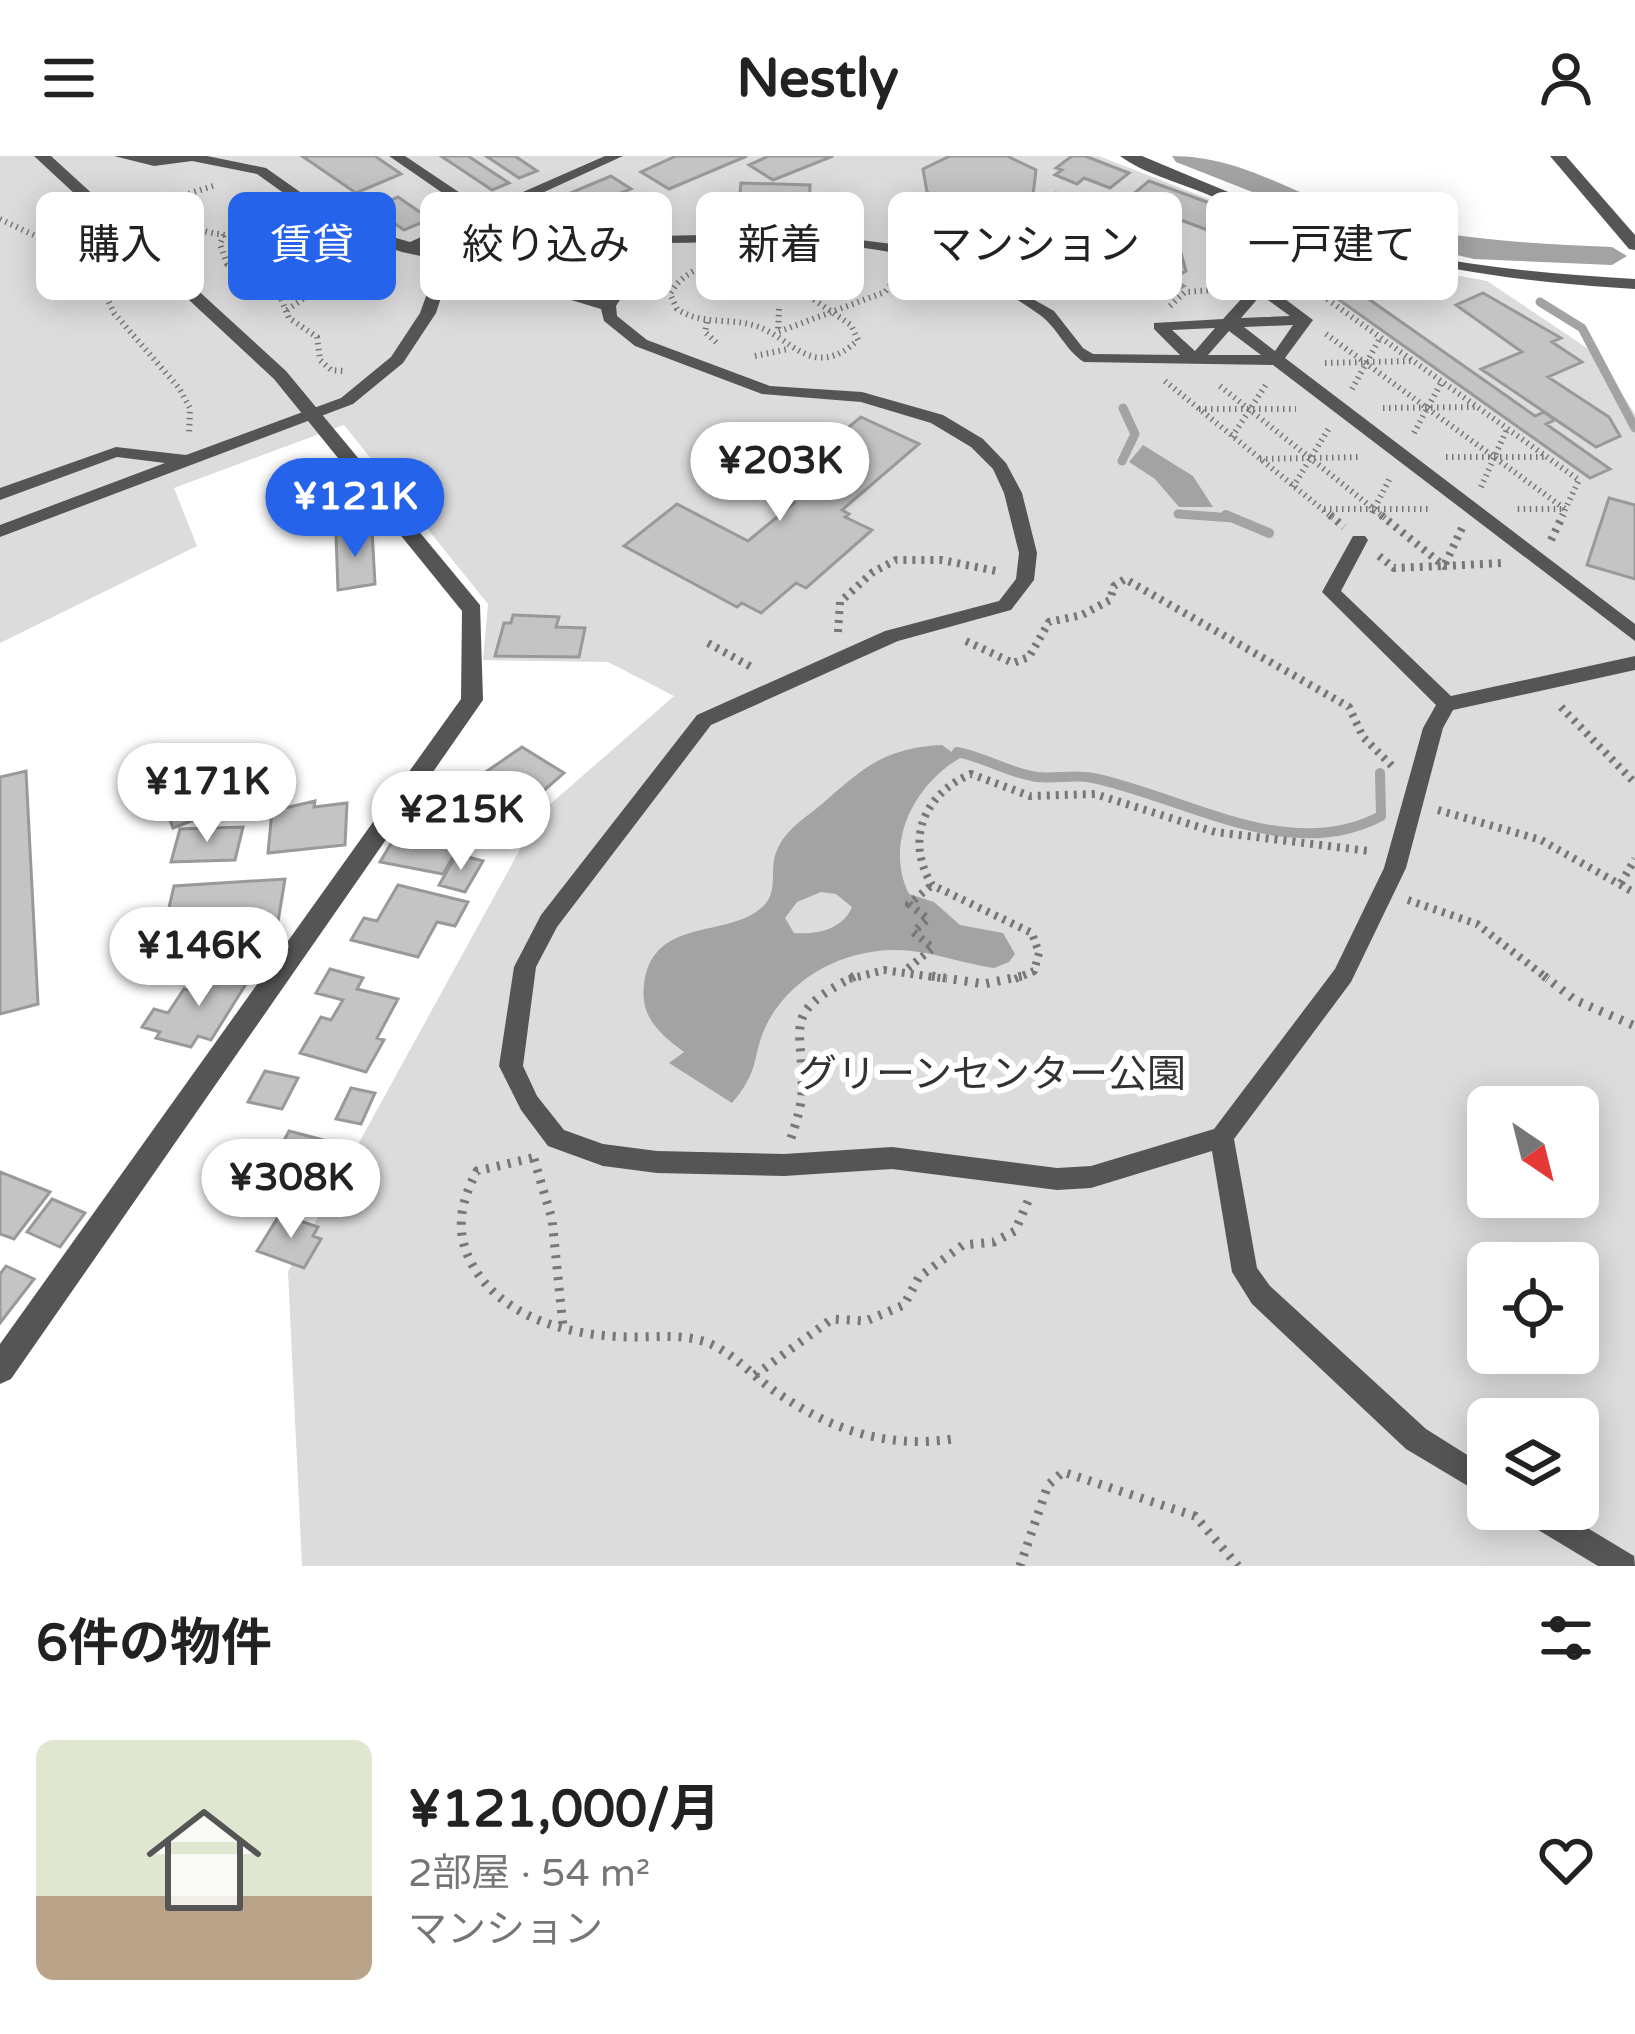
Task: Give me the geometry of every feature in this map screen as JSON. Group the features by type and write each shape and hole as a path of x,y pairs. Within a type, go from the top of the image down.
{"street":[{"path":"0,1369 472,700 473,610 316,413 280,375 42,156"},
{"path":"1128,156 1305,227 1387,253 1508,275 1635,284"},
{"path":"1558,156 1635,244"}],"lane":[{"path":"121,156 154,162 193,157 237,165 261,172 288,192"},
{"path":"396,156 449,192"},
{"path":"535,192 616,156"},
{"path":"1276,360 1090,359 1077,352 1049,314 931,255 803,237 660,239 648,245 608,306 609,318 641,343 768,391 878,401 937,419 977,443 1000,467 1028,553 1025,580 1005,606 892,636 704,720 549,921 525,967 511,1066 529,1103 556,1138 603,1155 639,1160 784,1165 892,1158 1031,1176 1091,1177 1222,1137 1343,975 1400,852 1433,728 1447,704 1635,663"},
{"path":"407,249 420,243"},
{"path":"396,246 420,253"},
{"path":"1195,360 1260,286 1305,320"},
{"path":"0,531 347,401 397,361 432,300"},
{"path":"586,300 608,306"},
{"path":"1195,360 1159,326 1305,320"},
{"path":"1276,360 1305,320"},
{"path":"1229,323 1635,634"},
{"path":"0,494 116,452 189,460"},
{"path":"1359,540 1331,592 1447,704"},
{"path":"1222,1137 1245,1272 1261,1295 1416,1439 1467,1471"},
{"path":"1565,1530 1624,1566"}],"path":[{"path":"228,235 209,234 166,213 172,199 212,187 237,165"},
{"path":"0,219 90,262 115,313 190,408 189,460"},
{"path":"224,235 220,244 227,264 272,277 289,318 312,330 320,360 331,370 354,372 397,361"},
{"path":"696,269 670,294 673,304 706,322 745,321 778,332 888,288"},
{"path":"286,310 300,300"},
{"path":"743,355 776,355 788,349 823,357 854,346 857,336 815,300"},
{"path":"779,309 778,332 788,349"},
{"path":"706,322 705,332 729,353"},
{"path":"1137,359 1394,568 1444,566 1507,429"},
{"path":"834,637 839,602 896,560 979,565 1025,580"},
{"path":"960,639 1013,663 1029,657 1049,622 1096,608 1110,600 1114,586 1125,579 1349,706 1363,737 1415,797 1503,825 1574,856 1635,893"},
{"path":"708,643 759,670"},
{"path":"1540,683 1603,755 1635,783"},
{"path":"784,1165 802,1099 796,1036 803,1016 817,999 861,973 886,968 965,983 1012,984 1034,971 1039,953 1032,933 932,886 925,877 919,848 941,787 971,774 1030,796 1095,794 1170,820 1254,839 1400,852"},
{"path":"1621,883 1635,859"},
{"path":"906,970 933,947 914,932 928,919 909,904 932,886"},
{"path":"1384,892 1477,924 1576,1000 1635,1026"},
{"path":"556,1138 534,1158 477,1171 462,1196 457,1235 480,1280 508,1308 563,1327 621,1337 673,1336 712,1345 788,1400 902,1445 953,1439"},
{"path":"534,1158 546,1184 562,1284 563,1327"},
{"path":"754,1376 832,1319 866,1322 904,1305 919,1277 963,1245 994,1242 1015,1231 1027,1212 1031,1176"},
{"path":"1020,1566 1048,1485 1063,1472 1195,1516 1238,1566"}],"green space":[{"name":"グリーンセンター公園","path":"0,156 1099,156 1206,198 1206,300 1458,300 1458,276 1487,281 1596,354 1635,414 1635,1566 302,1566 288,1272 540,813 674,696 608,662 483,660 488,604 344,425 174,488 197,546 0,643"}],"shaded area":[{"path":"1143,445 1193,476 1213,507 1179,507 1155,479 1129,462"},
{"path":"942,745 960,758 929,783 908,817 900,855 909,894 934,902 960,925 1003,933 1015,954 1009,962 994,968 891,950 830,964 795,988 769,1020 748,1080 732,1103 669,1063 684,1052 654,1024 644,996 650,962 662,947 678,937 752,914 770,897 775,856 791,830 863,770 890,755","holes":["821,892 836,894 852,907 842,921 820,931 794,933 785,918 797,902"]}],"building":[{"path":"302,156 375,156 401,174 355,192"},
{"path":"441,156 468,156 509,183 492,190"},
{"path":"486,156 515,156 537,171 519,178"},
{"path":"676,156 747,156 669,189 641,172"},
{"path":"769,156 833,156 773,180 749,165"},
{"path":"950,156 1007,156 1036,170 1033,192 927,192 923,169"},
{"path":"1072,156 1085,156 1129,173 1110,188 1084,178 1077,184 1055,175 1062,170 1056,168"},
{"path":"611,176 631,189 624,192 573,192"},
{"path":"1149,181 1179,192 1136,192"},
{"path":"741,183 810,185 810,192 740,192"},
{"path":"1182,193 1206,202 1206,229 1182,221"},
{"path":"396,198 420,212 420,223 404,230 396,224"},
{"path":"1483,293 1561,338 1552,342 1582,362 1548,377 1609,417 1620,436 1596,447 1481,369 1522,352 1456,305"},
{"path":"1339,300 1370,300 1535,416 1544,412 1555,420 1546,424 1610,469 1590,478"},
{"path":"861,417 919,444 842,510 849,514 845,517 872,530 806,588 796,583 761,613 742,603 737,607 624,546 677,504 748,541 794,503 772,487 801,453 816,460 821,456 817,453"},
{"path":"1609,498 1635,505 1635,579 1587,565"},
{"path":"372,530 375,584 338,590 336,535"},
{"path":"513,615 559,617 556,627 585,628 579,657 495,656 504,623 511,623"},
{"path":"522,747 564,773 518,813 496,806 490,811 503,819 470,847 451,834 459,827 457,814 478,796 464,787"},
{"path":"223,754 228,777 169,794 165,770"},
{"path":"26,771 38,1004 0,1014 0,777"},
{"path":"435,781 460,789 438,821 412,812"},
{"path":"192,791 202,817 173,828 163,801"},
{"path":"315,801 314,807 347,803 345,845 268,853 272,811"},
{"path":"243,827 235,860 171,862 180,829"},
{"path":"401,827 444,837 458,848 443,874 380,862"},
{"path":"457,854 483,861 465,892 439,885"},
{"path":"285,879 275,940 198,945 202,923 165,925 174,886"},
{"path":"398,885 468,902 455,926 437,922 418,957 351,940 364,918 377,921"},
{"path":"214,966 251,976 211,1040 198,1036 191,1047 156,1038 160,1032 142,1027 154,1009 168,1013 184,989 198,992"},
{"path":"330,969 363,978 357,989 398,999 377,1038 384,1040 366,1072 300,1053 321,1017 331,1020 343,1000 316,993"},
{"path":"265,1071 298,1078 282,1109 248,1102"},
{"path":"351,1088 375,1093 361,1124 336,1119"},
{"path":"289,1131 335,1143 304,1202 258,1190"},
{"path":"0,1172 50,1192 14,1239 0,1234"},
{"path":"52,1199 85,1213 60,1247 27,1232"},
{"path":"280,1214 318,1227 313,1236 321,1239 304,1268 257,1251"},
{"path":"6,1266 34,1279 0,1323 0,1274"}],"waterway":[{"path":"1186,156 1352,222 1474,250 1612,256"},
{"path":"1540,302 1582,328 1635,428"},
{"path":"1122,461 1135,434 1123,408"},
{"path":"1178,514 1233,518"},
{"path":"1226,515 1269,533"},
{"path":"957,752 1027,775 1093,778 1237,822 1310,833 1346,829 1381,816 1380,773"}]}
